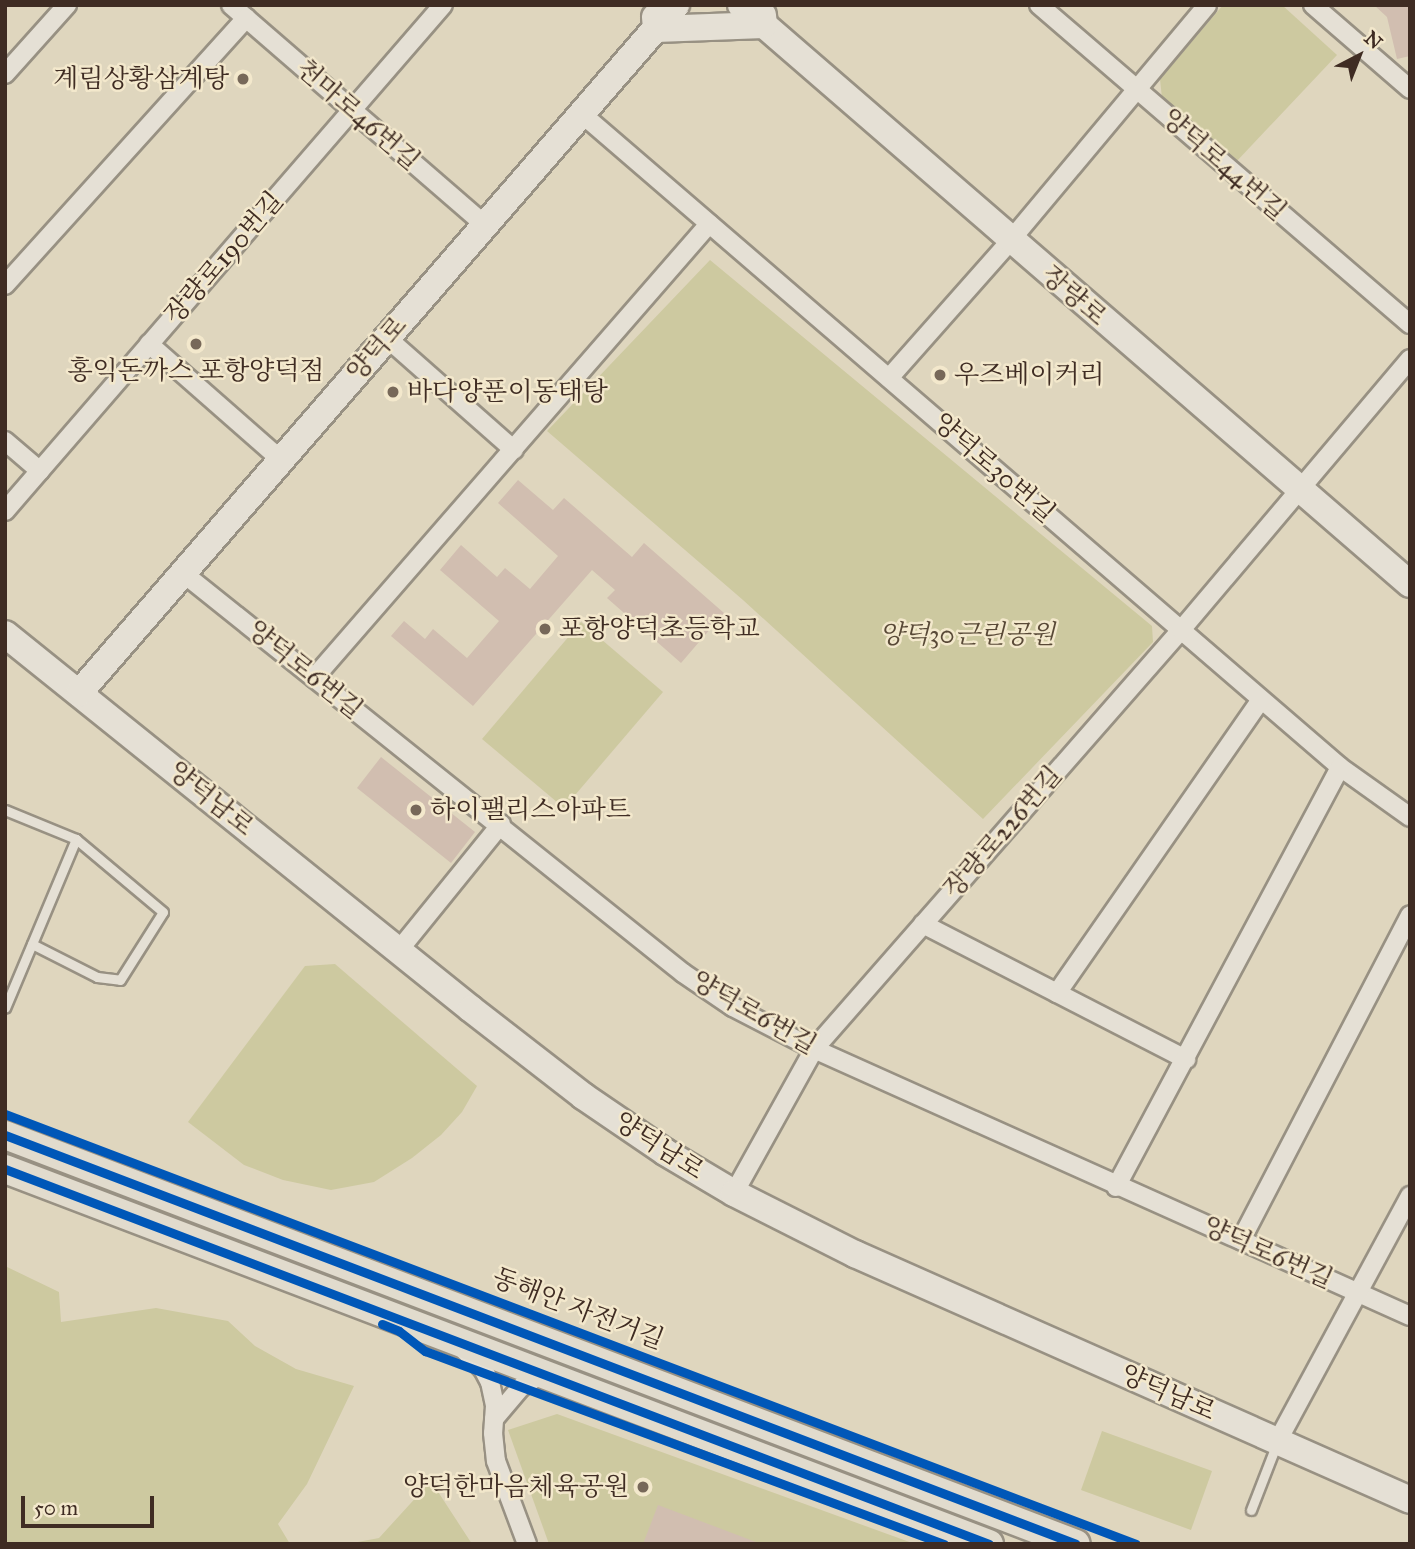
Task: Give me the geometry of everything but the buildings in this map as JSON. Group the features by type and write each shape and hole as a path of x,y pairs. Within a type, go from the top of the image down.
{"main road":[{"path":"5,1135 1076,1544"},
{"path":"5,1169 989,1544"}],"street":[{"path":"5,74 66,5"},
{"name":"천마로46번길","path":"231,5 485,225"},
{"name":"장량로190번길","path":"5,511 443,5"},
{"name":"양덕로","path":"79,693 582,114 655,17 676,5"},
{"name":"장량로","path":"741,5 763,15 1010,241 1410,584"},
{"name":"양덕로44번길","path":"1039,5 1410,324"},
{"path":"889,378 1010,241 1208,5"},
{"path":"1313,5 1410,89"},
{"path":"655,17 763,15"},
{"path":"5,285 246,18"},
{"name":"양덕로30번길","path":"582,114 1339,767 1410,817"},
{"path":"314,678 709,224"},
{"path":"387,338 514,450"},
{"path":"149,344 281,460"},
{"name":"장량로226번길","path":"734,1193 814,1049 1181,630 1298,488 1410,359"},
{"path":"5,441 40,471"},
{"name":"양덕로6번길","path":"183,573 701,986 733,1007 814,1049 1116,1187 1410,1316"},
{"name":"양덕남로","path":"5,634 583,1096 665,1152 734,1193 855,1254 1410,1500"},
{"path":"1057,993 1261,700"},
{"path":"1116,1187 1339,767"},
{"path":"399,950 500,824"},
{"path":"1241,1240 1410,915"},
{"path":"923,924 1186,1059"},
{"path":"1278,1442 1410,1196"},
{"path":"453,1340 483,1369 493,1395 496,1461 527,1544"},
{"path":"494,1419 521,1387 543,1373"}],"lane":[{"path":"5,810 76,839 163,912 120,980 97,977 32,944"},
{"path":"5,1008 76,839"},
{"path":"1251,1510 1278,1442"}],"green space":[{"path":"1223,5 1282,5 1337,55 1236,162 1162,98 1160,79"},
{"name":"양덕30근린공원","path":"710,260 1152,626 1153,642 983,819 743,600 547,431"},
{"path":"581,622 663,692 564,808 482,739"},
{"path":"335,964 477,1086 462,1112 441,1135 412,1158 374,1182 331,1190 283,1180 244,1165 188,1122 305,966"},
{"path":"5,1266 59,1292 61,1322 156,1308 228,1321 255,1346 296,1369 354,1386 307,1484 278,1524 290,1544 5,1544"},
{"name":"양덕한마음체육공원","path":"557,1414 915,1544 549,1544 508,1430"},
{"path":"1102,1431 1212,1471 1191,1530 1081,1490"},
{"path":"431,1481 472,1544 347,1544 379,1538"}],"cycle path":[{"name":"동해안 자전거길","path":"5,1114 1136,1544"},
{"path":"5,1135 1076,1544"},
{"path":"5,1169 989,1544"},
{"path":"382,1324 399,1331 425,1351 944,1544"}],"place":[{"name":"계림상황삼계탕","path":"243,79"},
{"name":"홍익돈까스 포항양덕점","path":"196,344"},
{"name":"우즈베이커리","path":"940,375"},
{"name":"바다양푼이동태탕","path":"393,392"},
{"name":"포항양덕초등학교","path":"545,629"},
{"name":"하이팰리스아파트","path":"416,810"},
{"name":"양덕한마음체육공원","path":"643,1487"}]}
